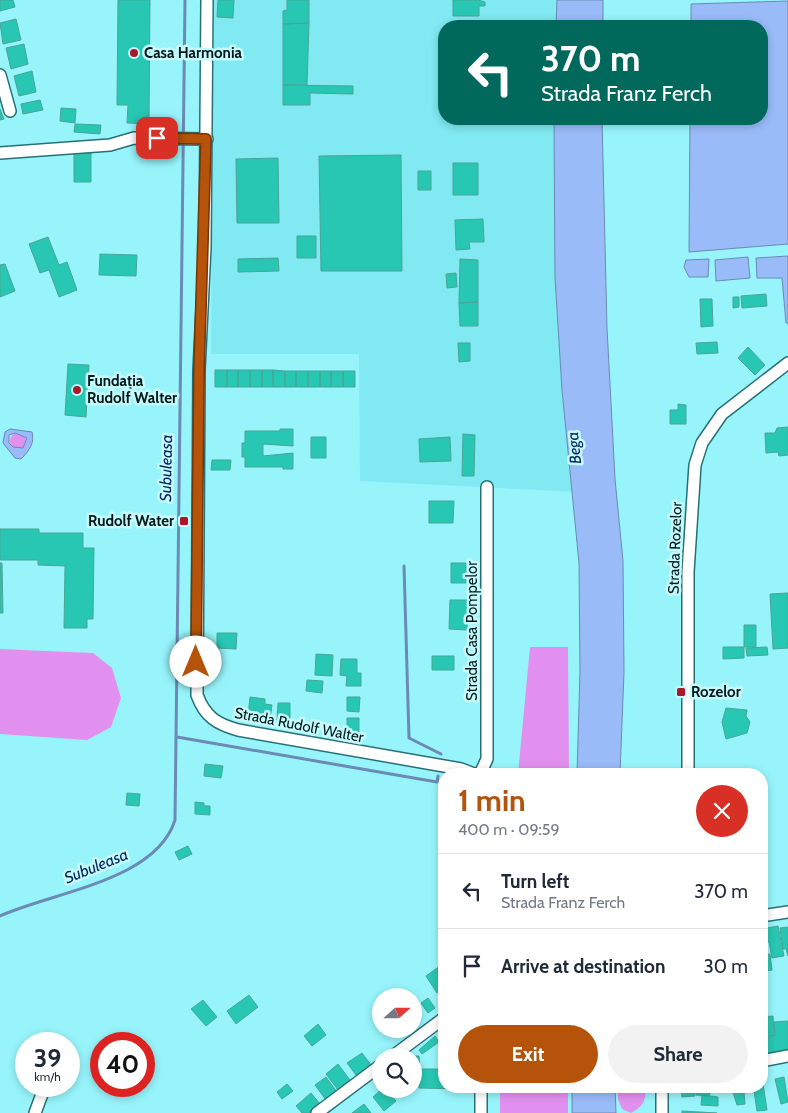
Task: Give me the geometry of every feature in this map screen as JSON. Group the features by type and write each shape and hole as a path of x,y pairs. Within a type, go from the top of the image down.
{"street":[{"name":"Strada Rudolf Walter","path":"207,0 206,139 197,533 197,695 201,706 214,721 238,730 456,768"},
{"path":"0,74 10,111"},
{"path":"0,153 110,145 134,138 206,139"},
{"name":"Strada Rozelor","path":"688,768 688,572 695,465 702,443 722,414 788,363"},
{"name":"Strada Casa Pompelor","path":"483,768 487,758 487,487"},
{"path":"768,915 788,912"},
{"path":"404,1048 438,1022"},
{"path":"768,1060 788,1056"},
{"path":"317,1113 372,1072"},
{"path":"481,1093 481,1113"},
{"path":"662,1093 662,1113"},
{"path":"35,1113 41,1097"}],"shaded area":[{"path":"214,0 559,0 558,20 438,20 438,125 558,125 577,492 360,481 359,354 211,354"},
{"path":"15,433 21,433 26,438 24,447 15,449 10,444 10,438"},
{"path":"530,647 568,647 569,768 519,768"},
{"path":"0,649 93,653 112,668 121,698 111,727 87,740 0,734"},
{"path":"500,1093 568,1093 568,1113 500,1113"},
{"path":"618,1093 645,1093 645,1099 639,1108 631,1113 622,1109"}],"water":[{"path":"557,0 603,0 603,20 556,20"},
{"path":"788,1 788,244 689,252 690,125 768,125 768,20 691,20 691,4"},
{"name":"Bega","path":"554,125 602,125 607,328 615,479 623,561 624,672 620,768 577,768 580,671 579,563 562,390 555,277"},
{"path":"788,256 788,323 786,323 782,278 757,278 756,258"},
{"path":"748,257 750,278 716,281 715,260"},
{"path":"709,259 708,277 689,277 684,267 686,260"},
{"path":"10,429 32,432 33,440 31,447 21,459 15,458 3,443 5,432","holes":["15,433 27,438 23,448 13,447 9,443 9,435"]},
{"path":"572,1093 615,1093 616,1113 572,1113"}],"building":[{"path":"0,0 13,0 15,7 0,11"},
{"name":"Casa Harmonia","path":"118,0 150,0 149,124 127,123 128,105 117,105"},
{"path":"218,0 234,0 233,18 217,17"},
{"path":"287,0 309,0 309,23 283,24 283,11 287,10"},
{"path":"453,0 478,0 485,2 485,6 479,6 479,16 453,16"},
{"path":"16,19 21,40 3,44 0,23"},
{"path":"309,23 307,85 283,85 283,24"},
{"path":"24,44 28,64 11,69 6,48"},
{"path":"32,71 36,92 19,96 14,76"},
{"path":"283,85 353,86 353,94 310,93 310,105 283,105"},
{"path":"40,100 43,110 23,114 21,104"},
{"path":"61,108 76,109 75,123 60,121"},
{"path":"0,109 4,119 0,120"},
{"path":"75,124 101,125 100,134 74,132"},
{"path":"74,153 91,153 91,182 74,182"},
{"path":"401,155 402,271 321,271 319,156"},
{"path":"278,158 279,223 237,223 236,159"},
{"path":"453,163 478,163 478,195 453,195"},
{"path":"418,171 431,171 431,190 418,190"},
{"path":"483,219 484,242 469,242 470,249 456,250 455,220"},
{"path":"297,236 316,236 316,258 297,258"},
{"path":"48,237 59,265 67,262 77,290 59,297 49,270 40,273 29,244"},
{"path":"100,254 137,255 136,276 99,275"},
{"path":"278,258 279,271 238,272 238,259"},
{"path":"460,259 478,260 478,302 459,303"},
{"path":"5,264 15,291 0,297 0,265"},
{"path":"456,273 457,287 447,288 446,274"},
{"path":"766,294 767,306 742,308 741,296"},
{"path":"733,297 739,297 739,307 733,308"},
{"path":"700,299 712,299 713,326 701,327"},
{"path":"478,302 478,326 460,326 459,303"},
{"path":"717,342 718,353 697,354 696,343"},
{"path":"458,343 470,343 470,361 459,362"},
{"path":"748,347 765,365 755,375 738,358"},
{"name":"Fundația Rudolf Walter","path":"68,364 89,365 86,417 65,415"},
{"path":"215,370 227,370 227,387 215,387"},
{"path":"227,370 238,370 238,387 227,387"},
{"path":"238,370 250,370 250,387 238,387"},
{"path":"250,370 262,370 262,387 250,387"},
{"path":"262,370 273,370 273,387 262,387"},
{"path":"273,370 285,371 285,387 273,387"},
{"path":"285,371 296,371 296,387 285,387"},
{"path":"296,371 308,371 308,387 296,387"},
{"path":"308,371 320,371 320,387 308,387"},
{"path":"320,371 331,371 331,387 320,387"},
{"path":"331,371 343,371 343,387 331,387"},
{"path":"343,371 355,371 355,387 343,387"},
{"path":"678,404 686,405 686,424 670,424 670,410 678,410"},
{"path":"788,427 788,455 779,456 778,452 766,453 765,433 775,433 777,428"},
{"path":"280,429 293,429 293,446 263,444 263,456 293,453 293,469 283,469 283,467 245,467 245,457 242,457 242,443 245,443 245,431 280,431"},
{"path":"463,434 475,435 474,476 462,476"},
{"path":"311,437 326,437 326,458 311,458"},
{"path":"450,437 451,461 420,462 419,439"},
{"path":"212,460 231,460 230,470 211,470"},
{"path":"429,501 454,501 453,523 429,523"},
{"path":"0,529 39,529 39,533 83,533 83,548 94,548 93,619 87,619 87,628 64,628 65,566 38,565 38,560 0,560"},
{"path":"0,563 2,563 3,613 0,613"},
{"path":"451,563 466,563 466,583 451,583"},
{"path":"788,593 788,648 773,649 770,594"},
{"path":"450,600 468,600 467,630 449,629"},
{"path":"744,625 756,625 756,647 744,647"},
{"path":"217,633 237,633 236,649 217,648"},
{"path":"723,647 744,647 744,658 723,659"},
{"path":"767,647 768,655 747,656 746,648"},
{"path":"316,654 333,655 332,676 315,675"},
{"path":"432,656 454,656 454,670 432,670"},
{"path":"341,659 357,659 357,673 361,673 361,686 346,686 347,676 340,675"},
{"path":"307,680 323,681 322,693 306,691"},
{"path":"250,697 265,699 265,704 272,705 270,719 248,716"},
{"path":"347,697 360,697 359,712 347,711"},
{"path":"278,703 290,703 290,720 277,720"},
{"path":"726,708 747,710 746,716 750,722 747,733 726,739 722,722"},
{"path":"347,718 359,718 359,732 347,732"},
{"path":"205,764 223,766 221,778 204,776"},
{"path":"127,793 140,794 139,806 126,805"},
{"path":"195,802 204,803 204,806 210,806 210,815 195,814"},
{"path":"188,846 192,854 179,860 175,852"},
{"path":"778,926 784,956 772,958 768,942 768,928"},
{"path":"788,927 788,956 786,949 783,949 780,928"},
{"path":"768,954 770,954 772,970 768,971"},
{"path":"438,967 437,993 426,976"},
{"path":"249,995 258,1007 236,1024 227,1011"},
{"path":"428,998 435,1008 428,1013 422,1002"},
{"path":"203,1000 217,1017 206,1026 191,1009"},
{"path":"768,1016 773,1016 774,1035 768,1036"},
{"path":"788,1021 788,1053 768,1055 768,1038 775,1035 774,1022"},
{"path":"318,1024 326,1035 312,1046 304,1036"},
{"path":"435,1036 438,1043 422,1054 421,1048"},
{"path":"362,1053 371,1065 356,1075 347,1063"},
{"path":"338,1064 350,1080 338,1090 326,1074"},
{"path":"422,1069 438,1069 438,1088 422,1088"},
{"path":"326,1077 337,1092 326,1100 315,1085"},
{"path":"784,1077 788,1102 781,1104 775,1079"},
{"path":"287,1084 293,1091 282,1099 277,1092"},
{"path":"311,1093 320,1104 309,1113 302,1113 296,1106"},
{"path":"682,1093 695,1093 695,1096 682,1097"},
{"path":"696,1093 710,1093 709,1096 696,1095"},
{"path":"733,1093 744,1093 745,1104 737,1105"},
{"path":"754,1093 764,1093 767,1110 757,1111"},
{"path":"702,1095 718,1097 718,1106 701,1105"},
{"path":"374,1098 394,1098 396,1101 384,1111"},
{"path":"364,1104 371,1113 352,1113"},
{"path":"682,1111 717,1113 682,1113"}],"waterway":[{"name":"Subuleasa","path":"0,916 100,882 125,871 147,857 164,841 175,820 185,0"},
{"path":"404,566 409,738 441,754"},
{"path":"177,737 437,782 438,776"}],"place":[{"name":"Casa Harmonia","path":"134,53"},
{"name":"Fundația Rudolf Walter","path":"77,390"},
{"name":"Rudolf Water","path":"184,521"},
{"name":"Rozelor","path":"681,692"}],"route":[{"path":"157,138 206,139 205,248 199,370 196,662"}]}
